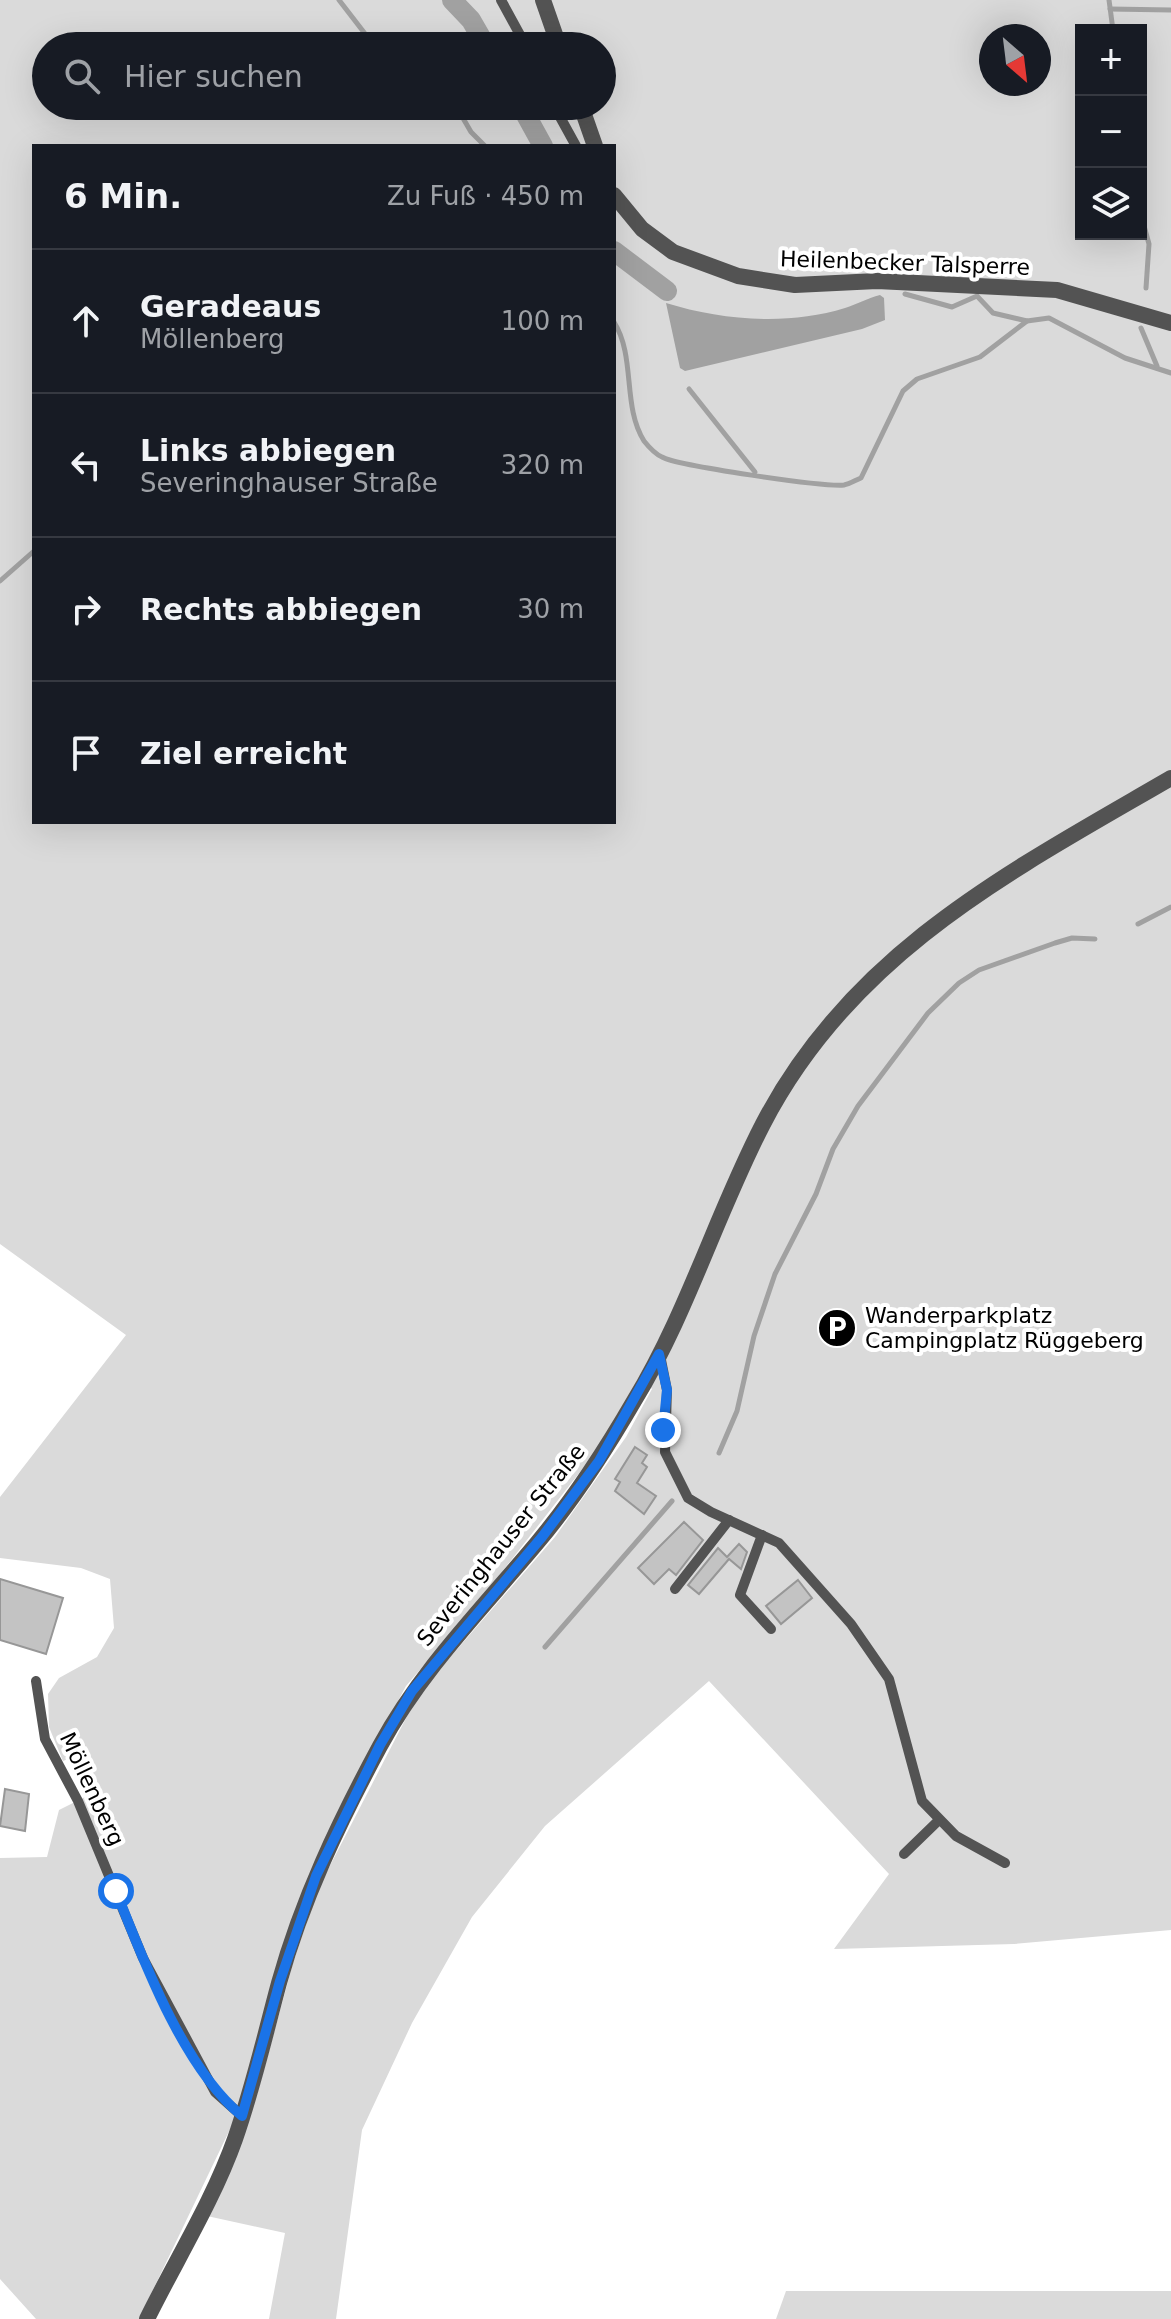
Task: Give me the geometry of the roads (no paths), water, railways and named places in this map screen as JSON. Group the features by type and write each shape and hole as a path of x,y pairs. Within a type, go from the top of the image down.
{"street":[{"path":"543,0 554,32"},
{"path":"586,120 594,144"},
{"name":"Heilenbecker Talsperre","path":"616,197 642,229 673,252 738,276 795,285 877,281 1057,290 1171,323"},
{"name":"Severinghauser Straße","path":"147,2319 221,2170 242,2116 280,1981 311,1890 380,1745 412,1691 542,1537 599,1461 659,1354 763,1124 826,1027 867,982 920,934 973,895 1171,778"}],"lane":[{"path":"501,0 518,32"},
{"path":"562,120 575,144"},
{"path":"659,1354 667,1390 665,1452 688,1498 779,1543 851,1624 882,1668 895,1696 922,1801 938,1821 956,1836 1005,1863"},
{"path":"675,1589 729,1520"},
{"path":"762,1535 740,1595 771,1629"},
{"name":"Möllenberg","path":"36,1681 45,1739 78,1801 143,1958 215,2092 242,2116"},
{"path":"904,1854 938,1821"}],"waterway":[{"path":"339,0 364,32"},
{"path":"452,0 478,32"},
{"path":"1109,0 1112,24"},
{"path":"1110,9 1171,10"},
{"path":"464,120 483,144"},
{"path":"529,120 542,144"},
{"path":"1146,288 1147,237"},
{"path":"616,253 667,291"},
{"path":"905,294 952,307 977,296 993,313 1027,321"},
{"path":"616,326 625,350 637,427 644,441 657,454 674,461 721,470 831,485 844,485 861,478 903,391 917,379 980,357 1027,321 1049,318 1125,358 1171,373"},
{"path":"1141,328 1157,366"},
{"path":"689,389 755,472"},
{"path":"0,581 32,553"},
{"path":"1138,924 1171,907"},
{"path":"719,1453 737,1411 754,1336 775,1274 816,1194 833,1149 858,1106 928,1013 959,983 979,970 1055,943 1072,938 1095,939"},
{"path":"545,1647 672,1501"}],"place":[{"name":"Wanderparkplatz Campingplatz Rüggeberg","path":"837,1328"}]}
